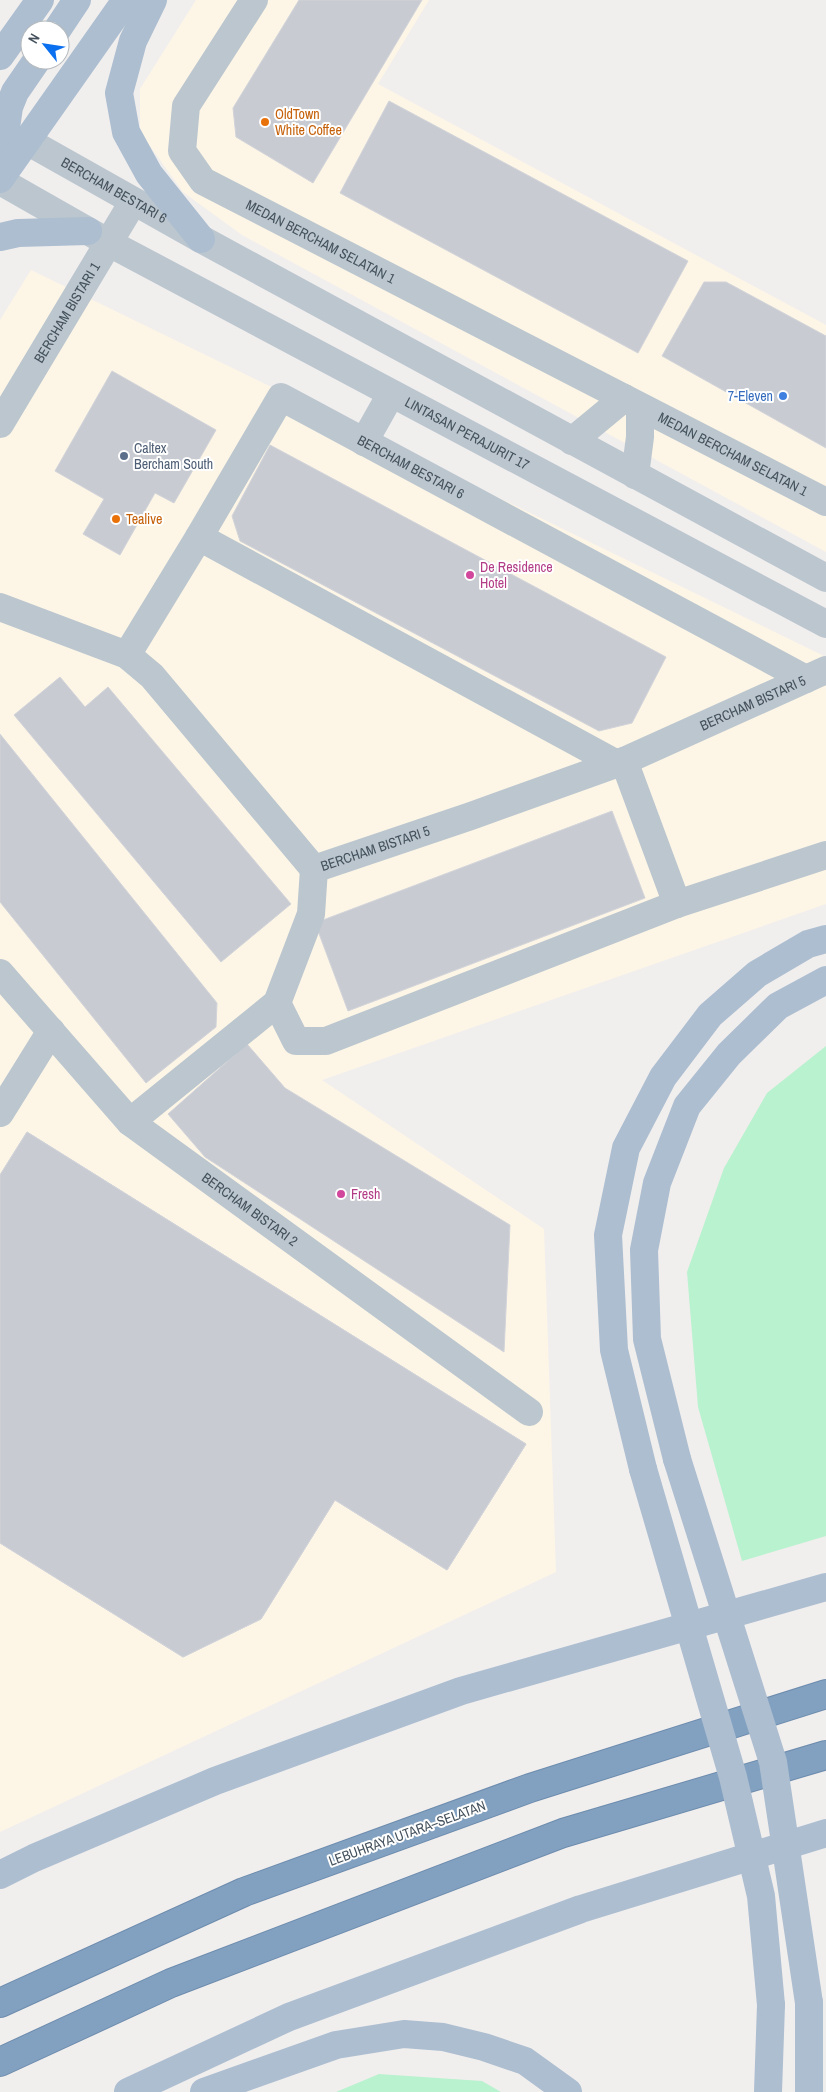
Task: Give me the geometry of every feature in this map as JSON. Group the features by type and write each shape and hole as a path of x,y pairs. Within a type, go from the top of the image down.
{"highway":[{"name":"LEBUHRAYA UTARA–SELATAN","path":"0,2003 244,1892 530,1788 826,1694"},
{"path":"0,2062 171,1983 563,1833 826,1754"}],"main road":[{"path":"0,56 40,0"},
{"path":"63,20 76,0"},
{"path":"0,168 27,141 126,0"},
{"path":"153,0 133,41 119,93 126,132 149,174 201,239"},
{"path":"0,168 9,107 15,92 30,70"},
{"path":"0,237 18,233 98,237"},
{"path":"768,2092 771,2005 761,1896 737,1795 643,1469 614,1350 608,1235 626,1148 663,1077 710,1015 757,974 808,944 826,939"},
{"path":"809,2092 809,2003 773,1762 677,1459 647,1339 644,1250 657,1183 687,1106 728,1054 778,1006 826,980"},
{"path":"0,1875 34,1858 215,1781 461,1691 826,1587"},
{"path":"128,2092 289,2017 581,1909 826,1833"},
{"path":"204,2092 336,2045 404,2034 443,2037 525,2060 568,2092"}],"street":[{"name":"MEDAN BERCHAM SELATAN 1","path":"254,0 186,106 182,151 203,181 826,502"},
{"name":"BERCHAM BESTARI 6","path":"27,141 201,239"},
{"path":"0,168 98,237"},
{"name":"BERCHAM BISTARI 1","path":"0,424 98,237 133,202"},
{"name":"LINTASAN PERAJURIT 17","path":"98,237 826,624"},
{"path":"201,239 826,578"},
{"path":"364,442 391,394"},
{"name":"BERCHAM BESTARI 6","path":"127,655 281,397 364,442 816,675"},
{"path":"572,441 632,402"},
{"name":"MEDAN BERCHAM SELATAN 1","path":"632,402 640,437 635,475"},
{"path":"199,537 621,762 676,904"},
{"name":"BERCHAM BISTARI 5","path":"0,607 127,655 152,676 314,869 471,816 621,762 816,675"},
{"path":"277,1003 296,1042 326,1041 676,904 826,855"},
{"path":"130,1122 277,1003 311,914 314,869"},
{"name":"BERCHAM BISTARI 2","path":"0,973 130,1122 529,1412"},
{"path":"0,1112 51,1031"}],"shaded area":[{"path":"196,0 429,0 378,84 826,325 826,552 242,235 183,192 140,132 140,89"},
{"path":"31,270 826,657 826,904 322,1080 544,1229 556,1572 0,1832 0,320"}],"green space":[{"path":"826,1046 826,1536 742,1561 698,1407 687,1272 724,1168 767,1093"},
{"path":"379,2074 482,2081 501,2092 336,2092"}],"building":[{"path":"299,0 422,0 313,183 236,137 233,108"},
{"path":"389,101 688,261 638,353 340,193"},
{"path":"704,282 726,282 826,336 826,448 662,356"},
{"path":"112,371 216,430 174,503 155,493 120,555 83,534 104,499 55,471"},
{"path":"270,445 666,657 632,723 599,731 240,541 232,516"},
{"path":"60,677 85,707 108,687 291,904 221,962 14,715"},
{"path":"0,734 217,1003 216,1027 146,1083 0,902"},
{"path":"612,811 645,898 348,1011 315,923"},
{"path":"247,1044 285,1088 510,1225 504,1352 205,1157 168,1114"},
{"path":"27,1132 526,1444 447,1570 335,1500 261,1619 183,1657 0,1543 0,1175"},
{"path":"27,1132 526,1444 447,1570 335,1500 261,1619 183,1657 0,1543 0,1175"}],"place":[{"name":"OldTown White Coffee","path":"265,122"},
{"name":"7-Eleven","path":"783,396"},
{"name":"Caltex Bercham South","path":"124,456"},
{"name":"Tealive","path":"116,519"},
{"name":"De Residence Hotel","path":"470,575"},
{"name":"Fresh","path":"341,1194"}]}
